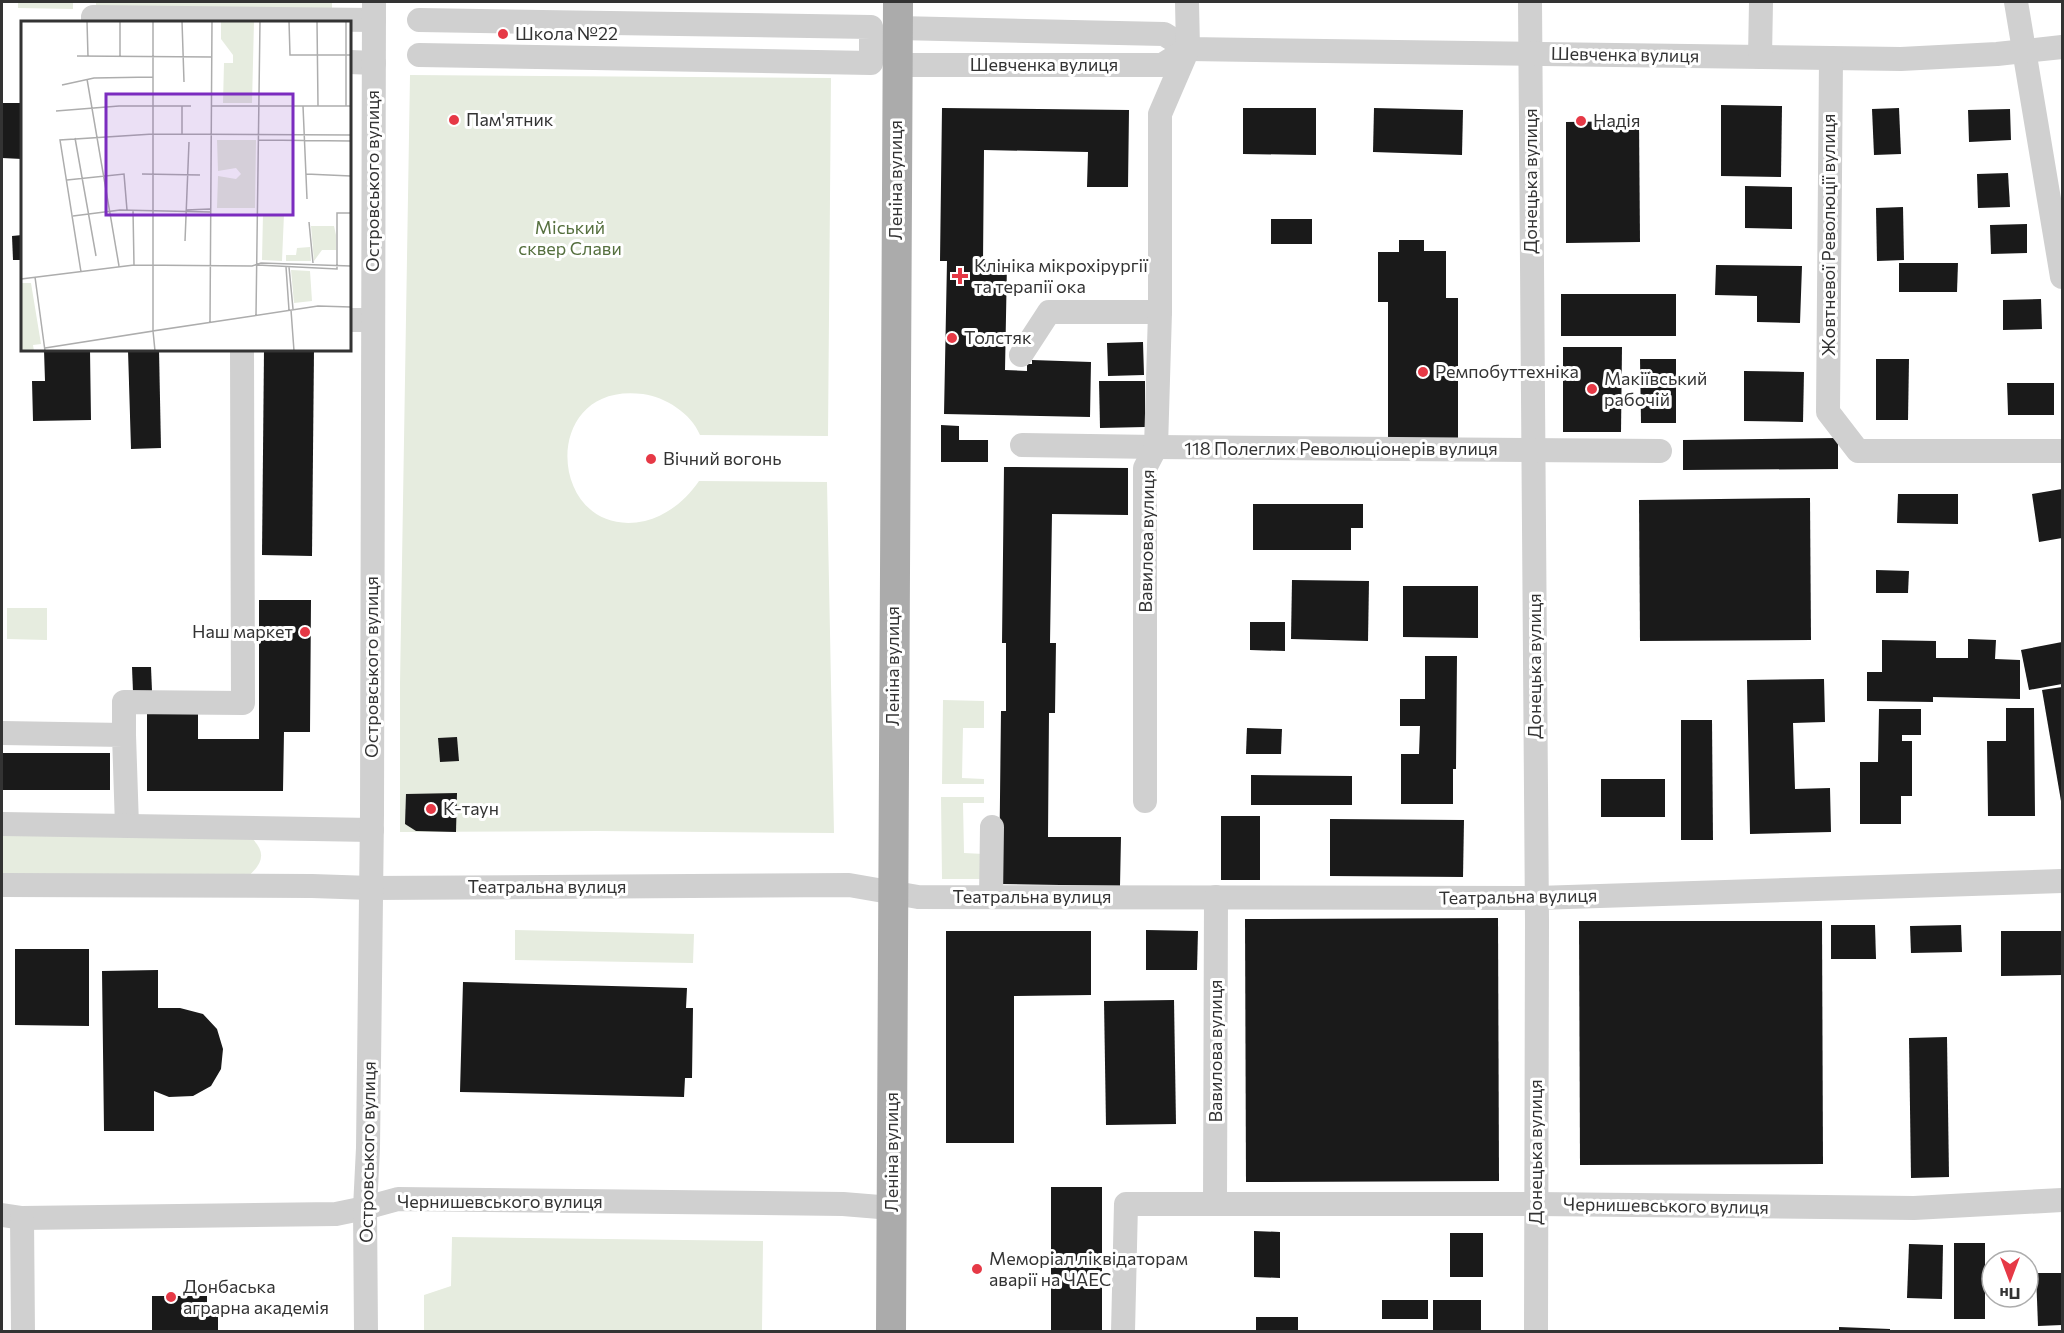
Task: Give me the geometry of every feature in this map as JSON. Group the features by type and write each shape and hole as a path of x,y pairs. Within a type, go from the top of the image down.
{"main road":[{"name":"Леніна вулиця","path":"891,1332 898,15"}],"street":[{"name":"Вавилова вулиця","path":"1145,801 1145,468 1156,447 1160,312 1160,114 1188,49 1187,2"},
{"name":"Донецька вулиця","path":"1530,2 1537,898 1536,1332"},
{"path":"1760,57 1761,2"},
{"path":"2016,2 2062,277"},
{"path":"88,10 93,17 374,11"},
{"name":"Островського вулиця","path":"366,1332 365,1209 372,830 361,320 374,63 374,11"},
{"name":"Шевченка вулиця","path":"898,15 1164,34 1188,49 1901,59 2024,52 2062,46"},
{"path":"419,20 871,27 871,63 419,55"},
{"name":"Шевченка вулиця","path":"897,65 1162,65 1188,49"},
{"name":"Жовтневої Революції вулиця","path":"1831,58 1828,412 1858,451 2062,451"},
{"path":"351,62 374,63"},
{"path":"1021,355 1049,312 1160,312"},
{"path":"127,826 124,702 243,703 242,351"},
{"name":"118 Полеглих Революціонерів вулиця","path":"1022,445 1660,451"},
{"path":"2,733 124,735"},
{"path":"2,824 372,830"},
{"path":"992,827 992,897"},
{"name":"Театральна вулиця","path":"2,885 371,888 849,885 918,897 1537,898 2062,881"},
{"name":"Вавилова вулиця","path":"1215,1204 1216,897"},
{"name":"Чернишевського вулиця","path":"12,1217 336,1214 365,1209 398,1199 843,1204 892,1208"},
{"name":"Чернишевського вулиця","path":"1123,1332 1126,1204 1536,1204 1914,1208 2062,1200"},
{"path":"12,1217 23,1332"}],"green space":[{"path":"18,2 73,2 73,9 18,8"},
{"path":"96,2 332,2 332,16 96,14"},
{"name":"Міський сквер Слави","path":"410,75 831,78 828,436 700,435 684,413 668,402 643,394 608,396 585,411 571,434 568,460 574,486 589,508 613,521 645,521 661,515 682,500 699,481 827,482 834,833 400,832 400,684"},
{"path":"7,608 47,608 47,640 7,639"},
{"path":"943,700 984,701 984,728 963,728 962,778 984,779 984,784 942,784"},
{"path":"941,797 984,797 984,803 963,803 964,853 984,854 984,879 942,879"},
{"path":"2,832 247,834 258,846 261,856 257,867 246,878 2,877"},
{"path":"515,930 694,934 693,963 515,960"},
{"path":"452,1237 763,1241 762,1331 424,1331 424,1295 451,1286"}],"building":[{"path":"2,103 21,103 21,159 2,158"},
{"path":"1721,105 1782,106 1781,177 1721,176"},
{"path":"942,108 1129,110 1128,187 1087,187 1088,152 984,150 983,262 1007,263 1005,370 1027,371 1027,364 1032,364 1032,360 1091,362 1090,417 944,414 947,261 940,261"},
{"path":"1243,108 1316,108 1316,155 1243,154"},
{"path":"1374,108 1463,110 1462,155 1373,152"},
{"path":"1899,108 1901,154 1874,155 1872,109"},
{"path":"2010,109 2011,140 1969,142 1968,110"},
{"path":"1639,121 1640,242 1566,243 1566,122"},
{"path":"2008,173 2010,207 1978,208 1977,174"},
{"path":"1745,186 1792,187 1792,229 1745,228"},
{"path":"1903,207 1904,260 1877,261 1876,208"},
{"path":"1271,219 1312,219 1312,244 1271,244"},
{"path":"2027,224 2027,253 1991,254 1990,225"},
{"path":"21,235 21,260 13,260 12,236"},
{"name":"Ремпобуттехніка","path":"1399,240 1424,240 1424,251 1446,251 1446,298 1458,298 1458,442 1388,442 1388,302 1378,302 1378,252 1399,252"},
{"path":"1899,263 1958,263 1957,292 1899,292"},
{"path":"1716,265 1802,266 1800,323 1757,322 1757,296 1715,295"},
{"path":"1561,294 1676,294 1676,336 1561,336"},
{"path":"2041,299 2042,329 2003,330 2003,300"},
{"path":"1143,342 1144,375 1108,376 1107,343"},
{"name":"Макіївський рабочій","path":"1563,347 1622,347 1621,432 1563,432"},
{"path":"44,351 90,351 91,420 33,421 32,381 45,381"},
{"path":"128,351 159,351 161,448 131,449"},
{"path":"264,351 314,351 312,556 262,555"},
{"path":"1640,359 1676,359 1676,423 1641,423"},
{"path":"1876,359 1909,359 1908,420 1876,420"},
{"path":"1744,371 1804,372 1803,422 1744,421"},
{"path":"1099,381 1145,381 1145,427 1100,428"},
{"path":"2007,383 2054,383 2054,415 2008,415"},
{"path":"941,425 959,426 959,440 988,440 988,462 941,462"},
{"path":"1838,438 1838,469 1683,470 1683,440"},
{"path":"1004,467 1128,468 1128,515 1052,514 1050,643 1056,643 1055,713 1049,713 1048,837 1121,837 1120,886 999,884 1001,711 1006,711 1006,643 1002,643"},
{"path":"2062,489 2062,538 2039,542 2032,494"},
{"path":"1898,494 1958,494 1958,524 1897,523"},
{"path":"1810,498 1811,640 1640,641 1639,500"},
{"path":"1253,504 1363,504 1363,528 1351,528 1351,550 1253,550"},
{"path":"1876,570 1909,571 1908,593 1876,593"},
{"path":"1292,580 1369,581 1368,641 1291,639"},
{"path":"1403,586 1478,586 1478,638 1403,637"},
{"path":"259,600 311,600 310,732 284,732 283,791 147,791 147,709 198,709 198,739 259,739"},
{"path":"1250,622 1285,622 1285,651 1250,650"},
{"path":"1968,639 1996,640 1995,659 2020,660 2020,699 1933,697 1933,702 1867,701 1867,672 1882,672 1882,640 1936,641 1936,658 1968,658"},
{"path":"2062,642 2062,684 2029,690 2021,650"},
{"path":"1425,656 1457,656 1456,769 1453,769 1453,804 1401,804 1401,754 1419,754 1420,726 1400,726 1400,699 1425,699"},
{"path":"132,667 151,667 152,691 133,692"},
{"path":"1824,679 1825,722 1793,723 1795,789 1830,788 1831,832 1750,834 1747,680"},
{"path":"2062,687 2062,801 2061,801 2042,690"},
{"path":"2006,708 2034,708 2035,816 1988,816 1987,741 2006,741"},
{"path":"1879,709 1921,709 1921,735 1902,735 1902,741 1912,741 1912,796 1901,796 1901,824 1860,824 1860,762 1878,762"},
{"path":"1681,720 1712,720 1713,840 1681,840"},
{"path":"1247,728 1282,729 1281,754 1246,754"},
{"path":"457,737 459,761 440,762 438,738"},
{"path":"2,753 110,753 110,790 2,790"},
{"path":"1251,775 1352,776 1352,805 1251,805"},
{"path":"1601,779 1665,779 1665,817 1601,817"},
{"name":"K-таун","path":"457,793 456,832 416,831 405,824 406,794"},
{"path":"1221,816 1260,816 1260,880 1221,880"},
{"path":"1330,819 1464,820 1463,877 1330,876"},
{"path":"1498,918 1499,1181 1246,1182 1245,919"},
{"path":"1579,921 1822,921 1823,1164 1580,1165"},
{"path":"1831,925 1875,925 1876,959 1831,959"},
{"path":"1961,925 1962,952 1911,953 1910,926"},
{"path":"1146,930 1198,931 1197,970 1146,970"},
{"path":"946,931 1091,931 1091,995 1014,996 1014,1143 946,1143"},
{"path":"2001,931 2062,931 2062,975 2001,976"},
{"path":"15,949 89,949 89,1026 15,1025"},
{"path":"158,970 158,1008 180,1008 203,1014 217,1029 223,1049 221,1069 211,1086 193,1096 169,1097 154,1091 154,1131 104,1131 102,971"},
{"path":"463,982 687,988 686,1008 693,1008 692,1078 685,1078 684,1097 460,1092"},
{"path":"1174,1000 1176,1124 1106,1125 1104,1001"},
{"path":"1947,1037 1949,1177 1911,1178 1909,1038"},
{"path":"1051,1187 1102,1187 1102,1332 1051,1332"},
{"path":"1254,1231 1280,1232 1280,1278 1254,1277"},
{"path":"1450,1233 1483,1233 1483,1277 1450,1277"},
{"path":"1954,1243 1985,1243 1985,1249 1980,1249 1980,1309 1985,1309 1985,1319 1954,1319"},
{"path":"1909,1244 1943,1245 1942,1299 1907,1298"},
{"path":"2040,1273 2062,1273 2062,1325 2038,1326"},
{"path":"152,1296 207,1296 207,1312 218,1312 218,1332 152,1332"},
{"path":"1382,1300 1428,1300 1428,1319 1382,1319"},
{"path":"1433,1300 1481,1300 1481,1332 1433,1332"},
{"path":"1256,1317 1298,1317 1298,1332 1256,1332"},
{"path":"1839,1327 1890,1329 1890,1332 1839,1332"}],"place":[{"name":"Школа №22","path":"503,34"},
{"name":"Пам'ятник","path":"454,120"},
{"name":"Надія","path":"1581,121"},
{"name":"Клініка мікрохірургії та терапії ока","path":"960,276"},
{"name":"Толстяк","path":"952,338"},
{"name":"Ремпобуттехніка","path":"1423,372"},
{"name":"Макіївський рабочій","path":"1592,389"},
{"name":"Вічний вогонь","path":"651,459"},
{"name":"Наш маркет","path":"305,632"},
{"name":"K-таун","path":"431,809"},
{"name":"Меморіал ліквідаторам аварії на ЧАЕС","path":"977,1269"},
{"name":"Донбаська аграрна академія","path":"171,1297"}]}
